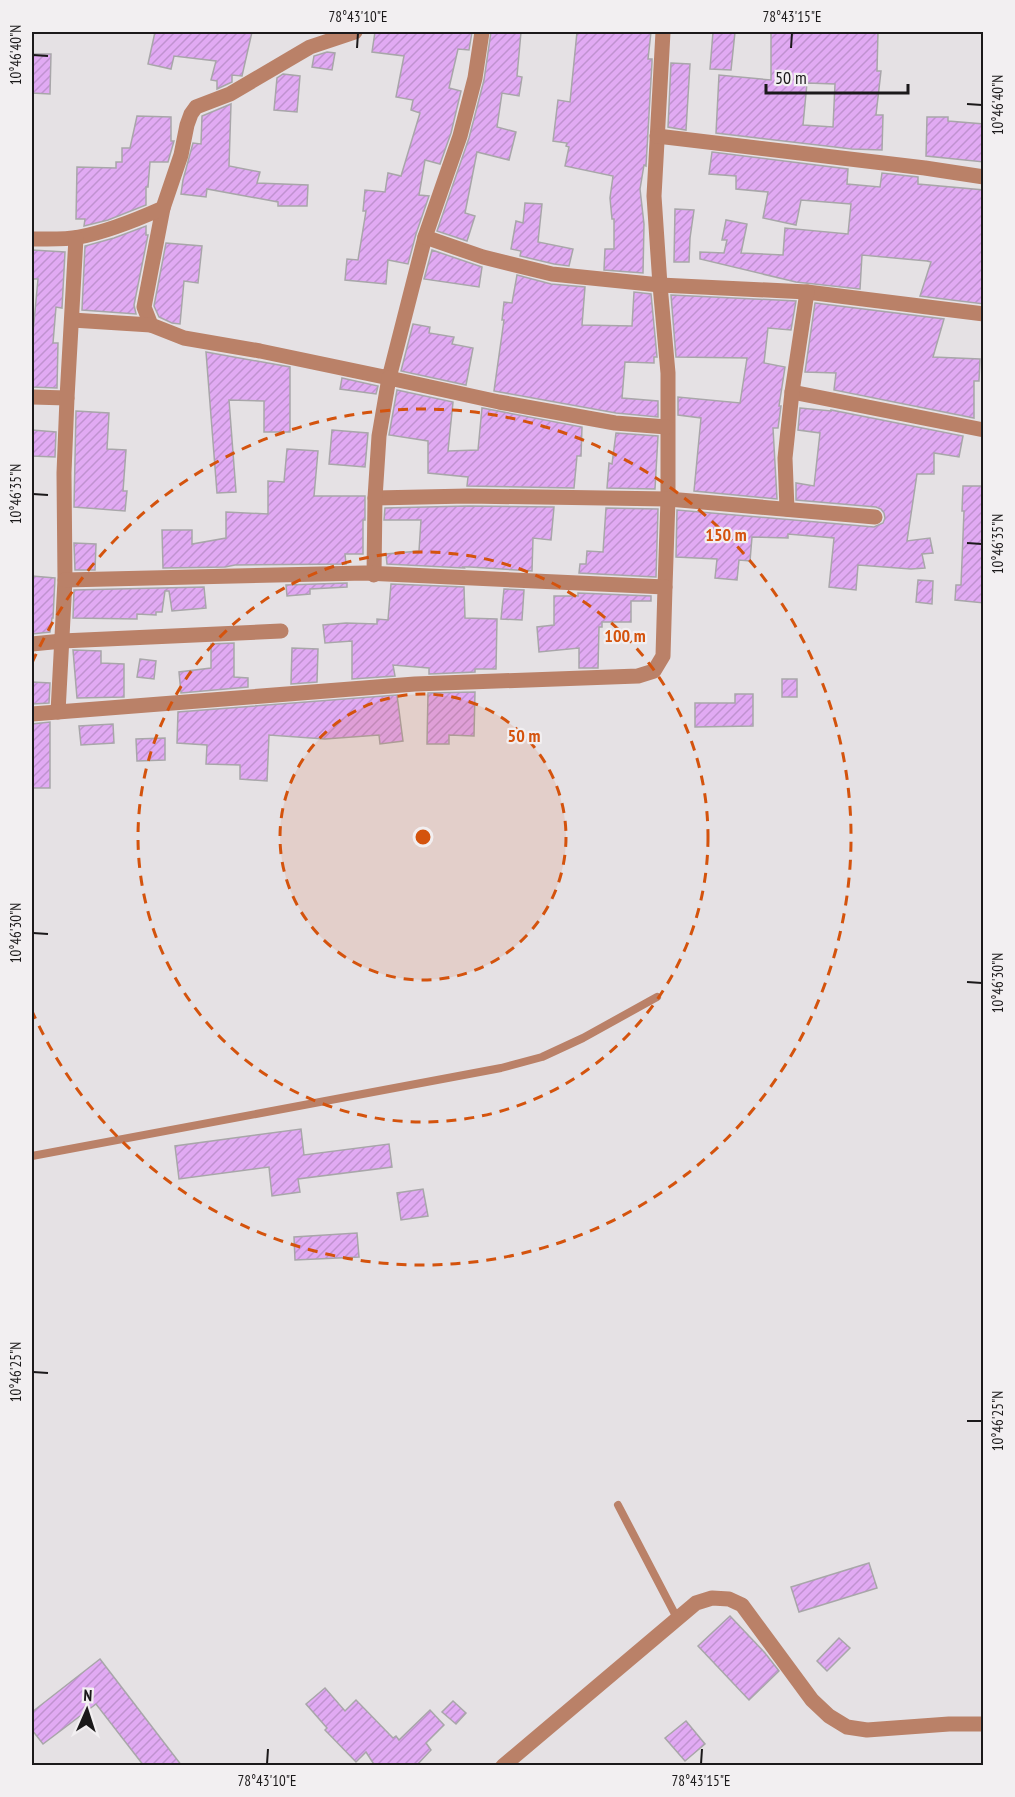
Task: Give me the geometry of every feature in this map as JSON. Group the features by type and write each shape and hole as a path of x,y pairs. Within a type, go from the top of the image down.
{"street":[{"path":"151,325 144,307 163,208 181,155 191,114 196,107 230,94 309,47 355,32"},
{"path":"374,574 379,436 389,378 424,237 460,136 475,78 482,32"},
{"path":"32,714 416,684 638,676 654,671 663,656 668,499 668,373 654,196 663,32"},
{"path":"657,136 984,177"},
{"path":"32,239 76,238 115,227 163,208"},
{"path":"424,237 483,257 552,274 660,285 807,292 984,314"},
{"path":"58,712 65,580 64,473 76,238"},
{"path":"787,509 785,458 807,292"},
{"path":"72,320 151,325 184,338 260,351 499,402 615,423 667,427"},
{"path":"792,392 984,430"},
{"path":"32,397 67,398"},
{"path":"375,498 468,496 668,499 875,517"},
{"path":"65,580 354,573 484,577 665,587"},
{"path":"32,644 281,631"},
{"path":"503,1766 677,1618 696,1603 712,1598 729,1599 742,1605 812,1700 829,1716 847,1727 867,1730 984,1724"}],"lane":[{"path":"32,1156 501,1068 542,1057 583,1038 657,997"},
{"path":"618,1505 677,1618"}],"building":[{"path":"155,32 252,32 242,76 232,75 232,82 217,89 217,81 211,80 216,61 174,56 171,69 148,64"},
{"path":"375,32 472,32 469,50 458,49 449,88 461,91 451,133 440,164 425,160 419,195 429,196 408,264 388,260 386,284 345,280 347,259 358,260 366,211 363,211 365,190 385,192 388,173 401,176 420,113 411,110 413,100 396,97 404,56 372,52"},
{"path":"491,32 521,32 517,76 522,77 519,96 502,93 497,127 516,132 509,160 477,152 465,213 475,216 467,241 437,231 469,138 484,80"},
{"path":"577,32 651,32 648,59 652,59 652,62 646,166 644,165 640,189 644,224 643,273 604,270 605,249 614,249 614,219 612,219 610,198 613,176 565,166 569,147 566,146 567,143 553,141 558,100 570,102"},
{"path":"713,32 735,32 731,70 710,69"},
{"path":"771,32 878,32 877,71 881,71 876,115 883,115 882,150 852,149 716,133 719,75 771,80","holes":["807,83 835,84 833,127 803,125"]},
{"path":"327,52 335,53 332,70 312,67 314,56"},
{"path":"33,54 51,54 50,94 32,93"},
{"path":"671,63 690,64 686,130 668,127"},
{"path":"283,74 300,76 297,112 274,110 277,78"},
{"path":"231,104 229,166 260,172 257,183 308,185 307,206 278,206 278,202 207,189 206,197 181,194 193,143 201,144 202,116"},
{"path":"137,116 171,117 171,141 174,141 168,162 150,162 146,205 108,220 84,226 85,219 76,219 77,167 116,168 116,162 122,162 122,148 130,148"},
{"path":"927,117 948,117 948,121 984,124 984,162 926,156"},
{"path":"712,152 848,169 847,184 880,187 882,173 918,177 918,184 984,190 984,304 920,296 931,262 927,261 862,255 860,289 796,282 700,259 700,252 724,253 727,240 722,240 726,220 747,224 741,253 783,255 785,228 848,234 851,204 801,200 796,225 763,218 768,192 736,189 736,176 709,174"},
{"path":"525,203 542,204 538,242 573,249 569,266 520,256 521,251 511,249 516,221 523,223"},
{"path":"675,209 694,210 689,262 674,262"},
{"path":"146,226 146,235 148,235 134,305 136,314 82,310 85,246"},
{"path":"166,243 202,246 198,283 184,281 180,324 159,317 154,306"},
{"path":"32,250 65,252 62,308 56,307 53,343 58,343 57,388 32,387 32,343 38,279 32,279"},
{"path":"432,250 482,267 479,287 424,279"},
{"path":"517,275 551,284 585,287 582,325 632,326 634,292 651,294 657,357 654,357 654,363 625,362 622,398 658,401 658,417 616,413 494,391 504,320 502,320 504,302 512,303"},
{"path":"671,295 796,301 791,330 768,328 764,363 785,367 778,428 773,428 777,499 694,491 701,418 678,415 678,397 740,403 747,358 676,357"},
{"path":"815,303 944,319 933,357 980,359 979,381 974,381 974,418 834,390 836,373 805,372"},
{"path":"413,324 430,327 429,333 454,337 452,344 473,348 466,385 401,371"},
{"path":"206,352 290,367 290,432 264,432 264,401 229,400 236,492 217,493"},
{"path":"342,378 378,386 376,394 340,389"},
{"path":"397,390 453,402 448,451 478,450 482,408 582,427 581,456 577,456 574,488 467,486 468,477 428,473 428,441 389,435"},
{"path":"800,408 831,410 963,436 959,457 934,453 934,474 917,474 907,541 930,538 933,553 922,554 925,568 858,565 856,590 829,587 834,538 788,534 788,538 752,537 750,561 739,560 737,580 715,578 717,559 676,557 677,510 874,527 883,523 884,513 876,507 796,500 796,483 814,486 820,433 798,430"},
{"path":"76,411 109,413 107,449 126,450 123,491 127,491 125,511 74,507"},
{"path":"32,430 56,432 55,457 32,456"},
{"path":"332,430 368,433 365,467 329,464"},
{"path":"616,433 658,436 655,489 607,488 609,463 612,464"},
{"path":"287,449 318,451 314,496 365,496 363,554 345,554 346,564 163,568 162,530 192,530 192,544 226,538 226,512 268,514 268,481 284,482"},
{"path":"963,486 984,486 984,603 955,600 956,585 961,585"},
{"path":"554,507 551,540 533,538 532,571 387,564 386,554 419,551 421,520 384,520 385,508"},
{"path":"606,508 658,509 656,577 579,573 580,564 586,564 587,551 603,552"},
{"path":"74,543 96,544 95,570 75,570"},
{"path":"32,576 55,578 50,632 32,634"},
{"path":"918,580 933,581 932,604 916,602"},
{"path":"347,583 347,587 310,589 310,594 287,596 286,585"},
{"path":"391,584 464,587 465,618 497,619 496,669 429,674 429,668 393,665 395,676 352,679 352,641 325,643 323,625 377,624 377,619 388,620"},
{"path":"204,587 206,608 172,611 169,591 165,591 162,612 156,612 156,615 137,614 137,619 73,618 74,590"},
{"path":"504,589 524,590 522,620 501,619"},
{"path":"578,593 651,596 651,601 631,601 631,622 602,622 602,627 599,627 598,668 579,668 579,648 539,652 537,627 554,625 554,596 578,596"},
{"path":"234,643 234,677 248,678 248,687 181,693 179,672 211,668 211,644"},
{"path":"292,648 318,649 317,682 291,684"},
{"path":"73,650 101,651 101,663 124,664 124,697 77,698"},
{"path":"140,659 156,661 154,679 137,677"},
{"path":"782,679 797,679 797,697 782,697"},
{"path":"32,682 50,683 49,703 32,704"},
{"path":"475,692 474,736 449,735 449,744 427,744 428,693"},
{"path":"735,694 753,694 753,726 695,727 695,703 735,703"},
{"path":"397,695 403,741 380,744 379,735 325,739 269,735 267,781 240,779 240,765 206,764 207,745 177,743 178,712"},
{"path":"50,722 50,788 32,788 32,724"},
{"path":"113,724 114,743 81,745 79,726"},
{"path":"165,738 165,760 137,761 136,739"},
{"path":"301,1129 304,1155 389,1144 392,1167 298,1179 300,1192 272,1196 269,1167 179,1179 175,1146"},
{"path":"423,1189 428,1216 401,1220 397,1193"},
{"path":"357,1233 359,1257 295,1260 294,1237"},
{"path":"869,1563 877,1588 799,1612 791,1587"},
{"path":"730,1616 779,1671 749,1700 698,1646"},
{"path":"839,1638 850,1648 827,1671 817,1661"},
{"path":"100,1659 182,1766 144,1766 96,1704 43,1744 32,1730 32,1712"},
{"path":"325,1688 345,1711 356,1700 393,1738 396,1736 399,1740 430,1710 444,1725 426,1743 431,1750 416,1766 375,1766 366,1752 356,1762 325,1730 327,1728 306,1704"},
{"path":"453,1701 466,1713 456,1724 442,1712"},
{"path":"686,1721 705,1744 685,1761 665,1738"}]}
